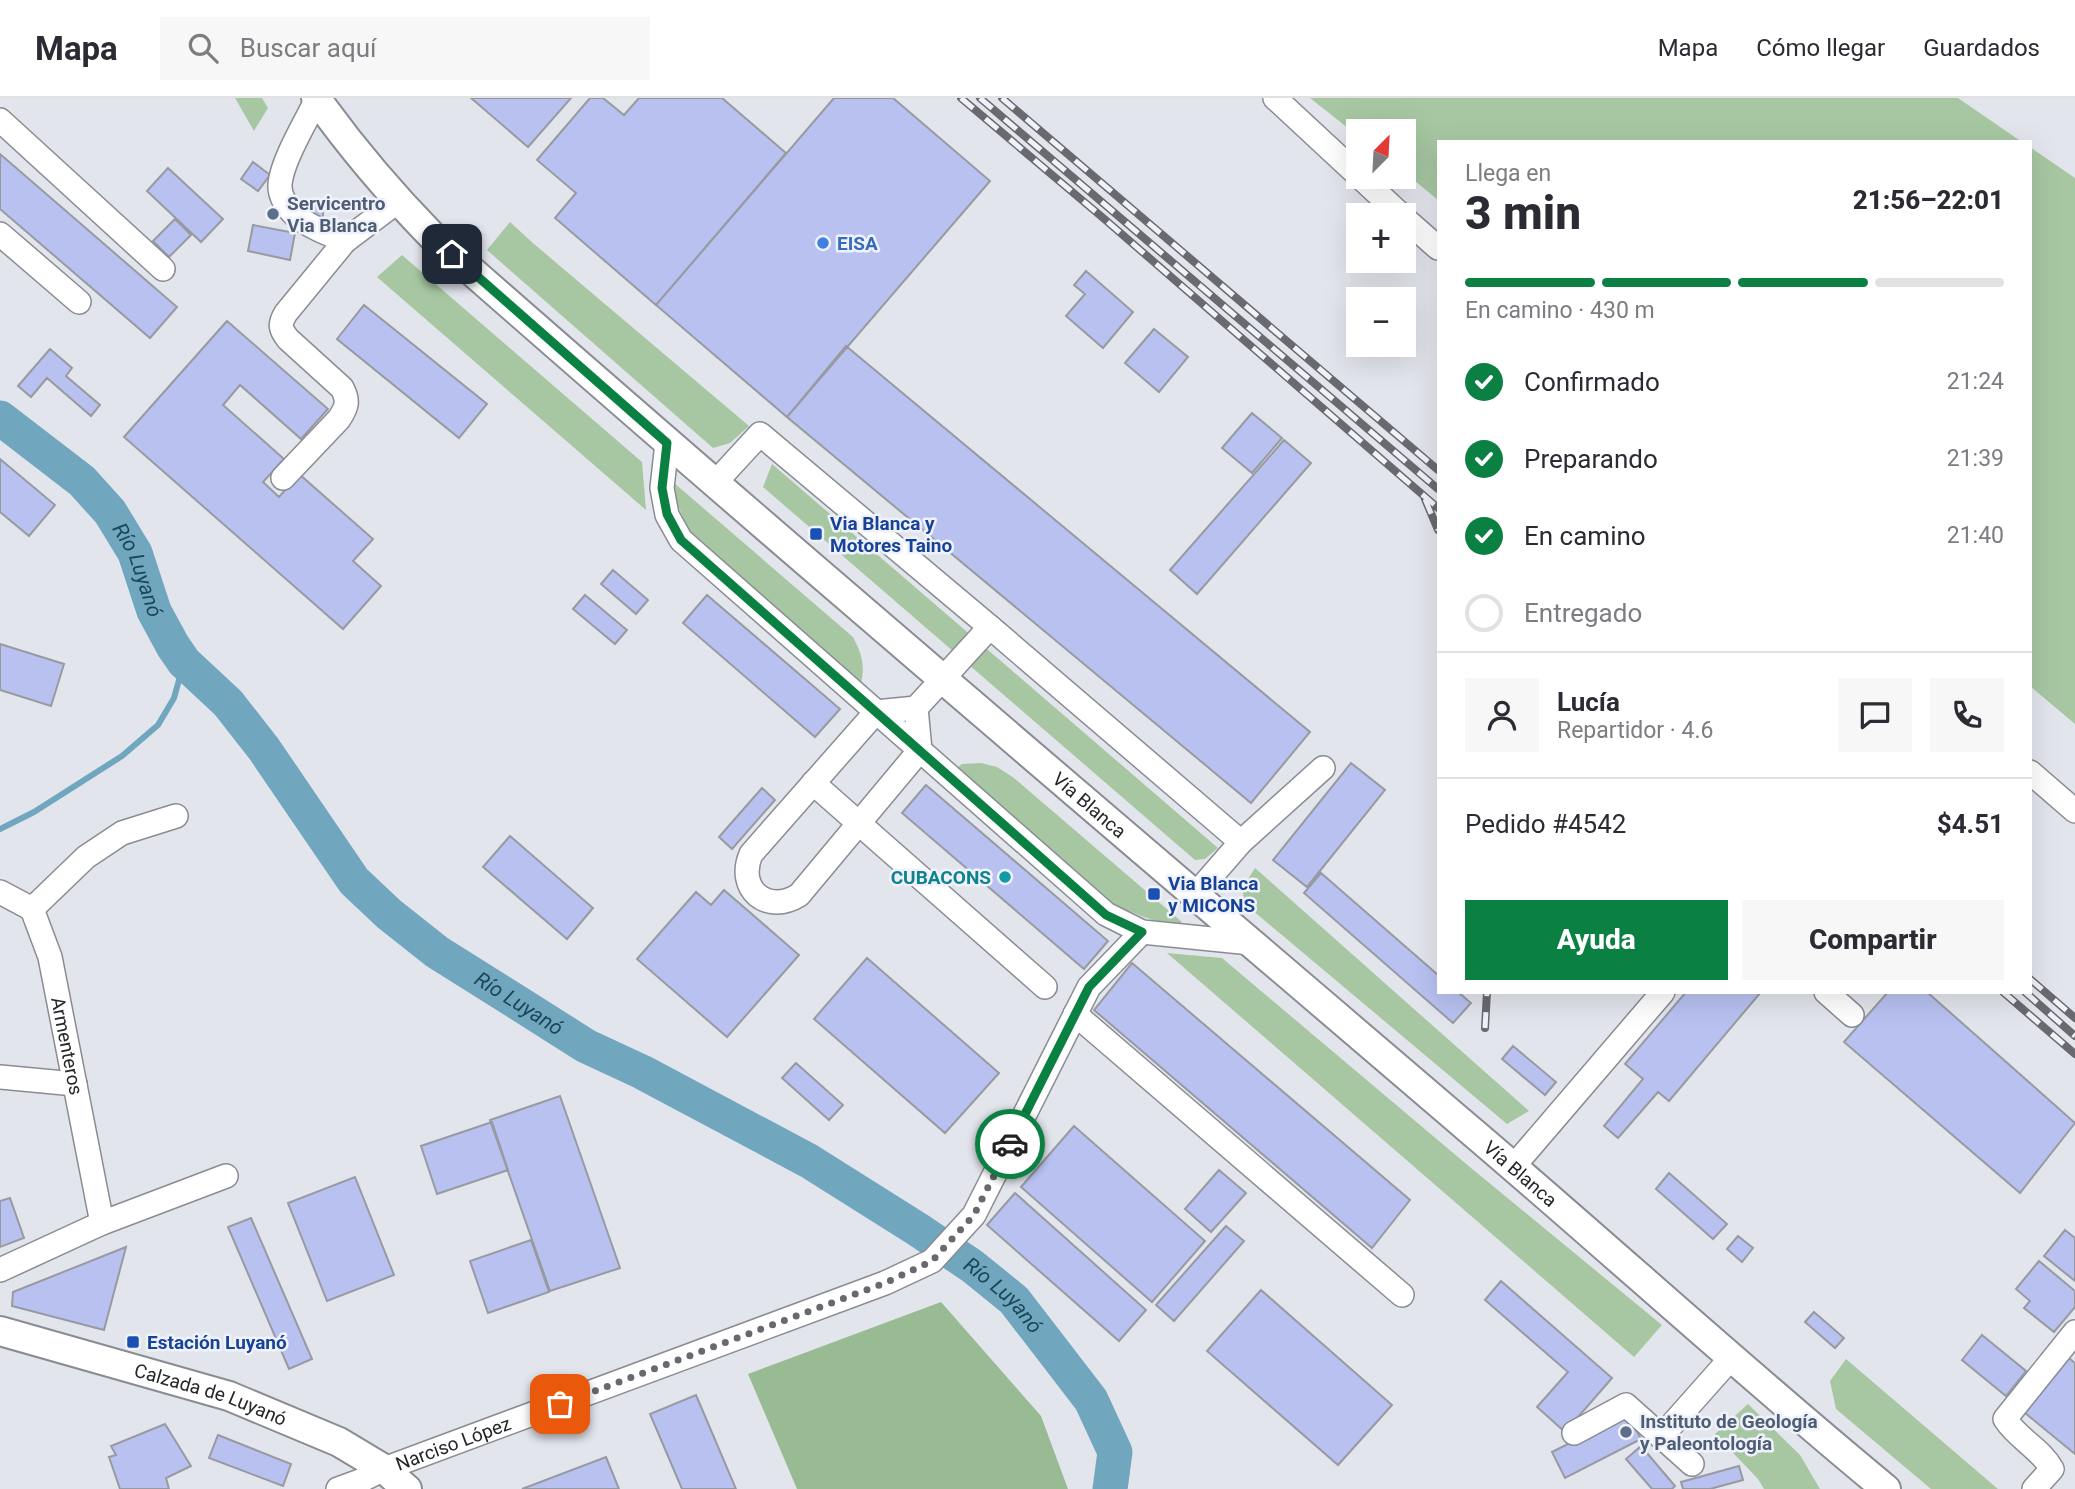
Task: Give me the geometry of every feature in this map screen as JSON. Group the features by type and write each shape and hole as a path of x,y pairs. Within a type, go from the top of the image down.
{"main road":[{"name":"Vía Blanca","path":"316,98 352,149 433,237 714,484 1886,1489"},
{"name":"Calzada de Luyanó","path":"0,1331 229,1396 340,1442 360,1482 407,1489"},
{"path":"1840,1451 1853,1489"}],"street":[{"path":"316,98 283,170 280,186 283,202 308,224 345,241"},
{"path":"1275,98 1346,164"},
{"path":"0,120 163,269"},
{"path":"1373,189 1387,203"},
{"path":"283,478 339,419 346,408 347,397 342,388 288,339 281,330 280,323 345,241 398,201"},
{"path":"1416,229 1437,247"},
{"path":"0,234 79,302"},
{"path":"714,484 760,434 1241,842"},
{"path":"667,443 662,488 667,514 681,540 1106,915 1142,932 1251,943"},
{"path":"916,708 920,750 799,895 791,901 781,903 771,903 761,898 748,883 747,863 751,854 876,712 916,708 990,627"},
{"path":"1195,895 1241,842 1323,768"},
{"path":"2032,774 2075,811"},
{"path":"813,783 1045,987"},
{"path":"0,892 32,909 86,857 122,833 176,816"},
{"name":"Armenteros","path":"32,909 50,957 102,1223"},
{"name":"Narciso López","path":"360,1482 885,1283 932,1261 974,1215 1089,987 1142,932"},
{"path":"1513,1167 1661,994"},
{"path":"1828,994 1852,1015"},
{"path":"1075,1014 1402,1295"},
{"path":"0,1077 75,1084"},
{"path":"0,1270 102,1223 226,1176"},
{"path":"2034,1489 2052,1469 2047,1460 2012,1431 2005,1419 2075,1332"},
{"path":"1661,1437 1731,1358"},
{"path":"1574,1433 1626,1405 1692,1464"}],"green space":[{"path":"235,98 262,98 268,108 254,131"},
{"path":"1310,98 1958,98 2019,140 1437,140 1437,199 1416,182 1416,119 1346,119 1346,126"},
{"path":"2032,148 2075,178 2075,724 2032,688"},
{"path":"510,222 749,426 730,443 713,448 487,250"},
{"path":"402,255 642,462 646,510 377,277"},
{"path":"772,464 1218,848 1205,859 1195,860 763,487"},
{"path":"673,482 853,637 862,660 861,684 697,544 678,506"},
{"path":"981,763 997,767 1014,778 1182,922 1175,926 1158,922 1111,902 957,768 962,764"},
{"path":"1255,868 1529,1111 1507,1124 1245,904 1242,889"},
{"path":"1167,953 1222,958 1662,1325 1634,1357"},
{"path":"941,1302 1041,1416 1068,1489 797,1489 748,1374"},
{"path":"1846,1359 1998,1489 1931,1489 1836,1409 1830,1381"},
{"path":"1748,1404 1800,1455 1820,1489 1764,1489 1758,1479 1715,1434"}],"building":[{"path":"471,98 571,98 528,147"},
{"path":"590,98 603,98 624,115 639,98 722,98 786,153 656,305 555,218 576,193 537,160"},
{"name":"EISA","path":"834,98 893,98 990,181 787,417 656,305"},
{"path":"0,154 177,307 150,338 0,209"},
{"path":"253,162 270,175 258,191 241,179"},
{"path":"168,168 223,219 201,242 147,191"},
{"path":"305,201 310,201 323,211 321,219 303,209"},
{"path":"175,219 191,235 169,257 153,241"},
{"path":"253,225 295,233 290,260 248,251"},
{"path":"1086,271 1133,312 1103,348 1066,316 1085,294 1074,285"},
{"path":"364,305 487,404 459,438 337,339"},
{"path":"227,321 328,409 301,439 240,385 223,405 284,459 263,482 279,497 299,474 373,539 353,561 381,586 343,629 124,437"},
{"path":"1154,329 1188,357 1159,392 1125,363"},
{"path":"846,346 1310,732 1251,803 787,417"},
{"path":"50,349 72,368 66,376 100,405 91,416 47,378 31,397 18,386"},
{"path":"1252,413 1282,438 1252,473 1222,448"},
{"path":"1284,440 1311,463 1197,594 1170,570"},
{"path":"0,459 55,505 29,536 0,512"},
{"path":"613,570 648,600 636,614 601,584"},
{"path":"585,595 627,630 615,644 573,609"},
{"path":"707,595 840,709 815,737 683,623"},
{"path":"0,644 64,664 51,706 0,690"},
{"path":"1351,763 1385,790 1307,887 1273,860"},
{"name":"CUBACONS","path":"926,785 1108,941 1084,969 902,813"},
{"path":"762,788 775,800 732,849 719,837"},
{"path":"510,836 593,908 567,939 483,867"},
{"path":"1321,873 1437,974 1437,994 1460,994 1471,1003 1453,1023 1304,893"},
{"path":"724,890 799,955 727,1037 637,959 696,892 711,905"},
{"path":"867,958 999,1073 945,1133 814,1019"},
{"path":"1132,963 1410,1200 1372,1248 1094,1010"},
{"path":"1684,994 1759,994 1669,1101 1658,1092 1618,1138 1604,1126 1643,1079 1625,1064"},
{"path":"1886,994 1929,994 2075,1123 2020,1193 1844,1042"},
{"path":"1513,1046 1556,1082 1545,1095 1502,1059"},
{"path":"796,1063 843,1105 829,1120 782,1078"},
{"path":"560,1096 620,1268 550,1291 490,1120"},
{"path":"492,1122 508,1170 437,1194 421,1146"},
{"path":"1074,1126 1205,1241 1152,1302 1021,1187"},
{"path":"1219,1170 1246,1193 1211,1232 1185,1209"},
{"path":"1669,1173 1727,1224 1713,1239 1656,1189"},
{"path":"355,1177 394,1275 327,1301 288,1203"},
{"path":"1015,1193 1146,1310 1119,1341 987,1225"},
{"path":"10,1198 24,1238 0,1247 0,1201"},
{"path":"251,1218 312,1359 289,1369 228,1227"},
{"path":"1226,1226 1244,1241 1174,1321 1156,1305"},
{"path":"2065,1230 2075,1238 2075,1281 2044,1256"},
{"path":"1738,1236 1753,1248 1742,1262 1727,1249"},
{"path":"531,1240 549,1292 488,1313 470,1261"},
{"path":"126,1247 104,1330 12,1306 13,1292"},
{"path":"2039,1261 2075,1291 2075,1307 2054,1332 2024,1308 2030,1301 2016,1289"},
{"path":"1501,1281 1612,1378 1565,1432 1537,1407 1568,1372 1485,1300"},
{"path":"1261,1290 1392,1405 1338,1465 1207,1351"},
{"path":"1814,1312 1844,1338 1835,1348 1805,1322"},
{"path":"1982,1335 2026,1371 2006,1396 1962,1360"},
{"path":"2064,1354 2075,1363 2075,1454 2019,1408"},
{"path":"696,1395 736,1489 682,1489 650,1414"},
{"path":"1628,1414 1641,1439 1565,1478 1552,1452"},
{"path":"165,1424 191,1466 166,1478 169,1489 120,1489 109,1457 116,1455 111,1446"},
{"path":"218,1435 291,1464 283,1486 209,1458"},
{"path":"1641,1446 1675,1486 1672,1489 1652,1489 1626,1459"},
{"path":"606,1457 619,1489 522,1489"},
{"path":"1739,1466 1743,1480 1710,1489 1683,1489 1681,1482"}],"waterway":[{"name":"Río Luyanó","path":"0,418 82,481 110,512 135,553 154,611 173,646 184,662 228,703 264,749 354,881 389,914 437,952 586,1046 642,1072 809,1161 972,1266 1014,1300 1091,1400 1115,1452 1110,1489"},
{"path":"0,829 34,812 122,756 158,725 174,698 184,662"}],"railway":[{"path":"961,98 1437,507"},
{"path":"980,98 1437,488"},
{"path":"1002,98 1437,469"},
{"path":"1425,499 1437,528"},
{"path":"2032,981 2075,1018"},
{"path":"1485,1028 1487,994"},
{"path":"2005,994 2075,1054"},
{"path":"2027,994 2075,1036"}],"way so far":[{"path":"560,1404 885,1283 932,1261 974,1215 1010,1144"}],"place":[{"name":"Servicentro Via Blanca","path":"273,214"},
{"name":"EISA","path":"823,243"},
{"name":"Via Blanca y Motores Taino","path":"816,534"},
{"name":"CUBACONS","path":"1005,877"},
{"name":"Via Blanca y MICONS","path":"1154,894"},
{"name":"Estación Luyanó","path":"133,1342"},
{"name":"Instituto de Geología y Paleontología","path":"1626,1432"}],"route":[{"path":"452,254 667,443 662,488 667,514 681,540 1106,915 1142,932 1089,987 1010,1144"}]}
